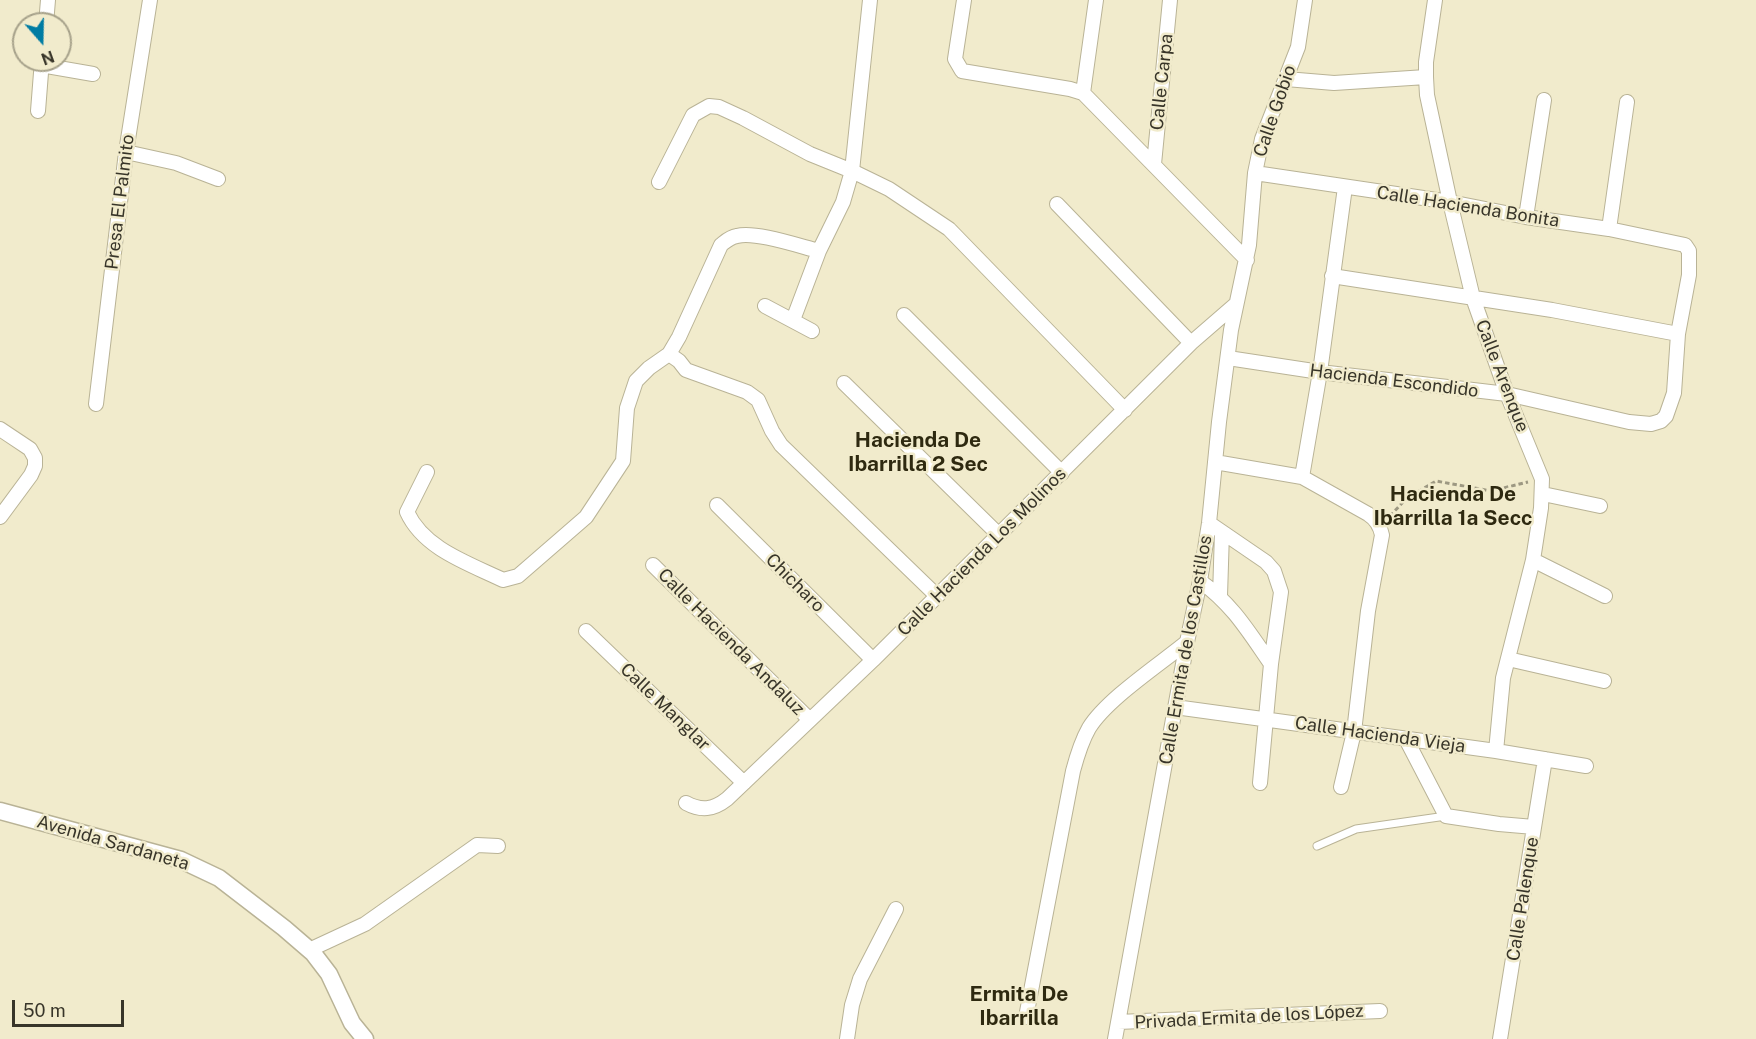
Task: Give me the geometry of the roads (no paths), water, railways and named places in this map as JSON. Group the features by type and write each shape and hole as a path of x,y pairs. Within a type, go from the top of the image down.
{"street":[{"name":"Presa El Palmito","path":"96,404 126,152 150,0"},
{"path":"793,320 819,251 843,202 852,171 870,0"},
{"path":"964,0 955,59 962,71 1083,93 1247,260"},
{"path":"1083,93 1096,0"},
{"name":"Calle Carpa","path":"1154,164 1170,0"},
{"name":"Calle Gobio","path":"1247,260 1255,173 1262,139 1298,47 1305,0"},
{"name":"Calle Arenque","path":"1435,0 1426,62 1427,95 1450,202 1473,298 1507,394 1542,478 1543,494 1533,560 1508,660 1500,703 1496,751"},
{"path":"72,69 93,74"},
{"path":"38,111 40,72"},
{"path":"1286,79 1334,83 1426,77"},
{"path":"1526,217 1544,100"},
{"path":"1609,229 1627,102"},
{"path":"659,182 693,115 709,105 743,118 810,154 889,189 949,229 1125,410"},
{"path":"126,152 176,163 218,179"},
{"name":"Calle Hacienda Bonita","path":"1255,173 1450,202 1682,244"},
{"path":"1302,477 1320,372 1345,187"},
{"path":"1057,204 1191,343"},
{"path":"427,472 407,512 413,524 441,551 503,580 518,576 586,517 609,484 623,461 627,408 636,381 649,368 669,354 679,337 720,245 729,238 753,235 819,251"},
{"name":"Hacienda Escondido","path":"1228,358 1320,372 1507,394 1629,422 1651,424 1666,416 1674,393 1678,334 1689,275 1689,251 1682,244"},
{"name":"Calle Ermita de los Castillos","path":"1115,1039 1200,580 1209,524 1228,358 1236,304 1247,260"},
{"path":"1332,276 1678,334"},
{"name":"Calle Hacienda Los Molinos","path":"686,803 704,809 719,805 727,799 873,660 1191,343 1236,304"},
{"path":"765,306 812,331"},
{"path":"904,315 1062,472"},
{"path":"669,354 686,370 747,392 758,400 781,445 937,596"},
{"path":"844,383 999,535"},
{"path":"0,429 22,442 35,458 35,466 31,475 0,518"},
{"path":"1215,462 1302,477 1368,514 1380,526 1382,534 1368,611 1354,732 1341,787"},
{"path":"1543,494 1600,506"},
{"name":"Chicharo","path":"717,505 873,660"},
{"path":"1209,524 1266,562 1274,571 1281,592 1271,664 1260,783"},
{"path":"1220,596 1222,532"},
{"path":"1533,560 1605,596"},
{"name":"Calle Hacienda Andaluz","path":"652,565 809,719"},
{"path":"1200,580 1233,610 1271,664"},
{"name":"Calle Manglar","path":"586,631 744,783"},
{"path":"1026,1017 1073,771 1080,746 1090,727 1105,709 1187,642"},
{"path":"1508,660 1604,681"},
{"name":"Calle Hacienda Vieja","path":"1175,707 1496,751 1586,766"},
{"path":"1406,739 1446,816 1534,827"},
{"name":"Calle Palenque","path":"1500,1039 1545,759"},
{"name":"Avenida Sardaneta","path":"0,811 181,860 219,878 309,950 329,974 352,1023 365,1039"},
{"path":"309,950 365,924 477,845 498,846"},
{"path":"847,1039 852,1005 860,979 896,909"},
{"name":"Privada Ermita de los López","path":"1118,1022 1380,1011"}],"lane":[{"path":"1317,846 1356,829 1446,816"}],"district":[{"name":"Hacienda De Ibarrilla 2 Sec","path":"918,453"},
{"name":"Hacienda De Ibarrilla 1a Secc","path":"1453,507"},
{"name":"Ermita De Ibarrilla","path":"1019,1007"}]}
